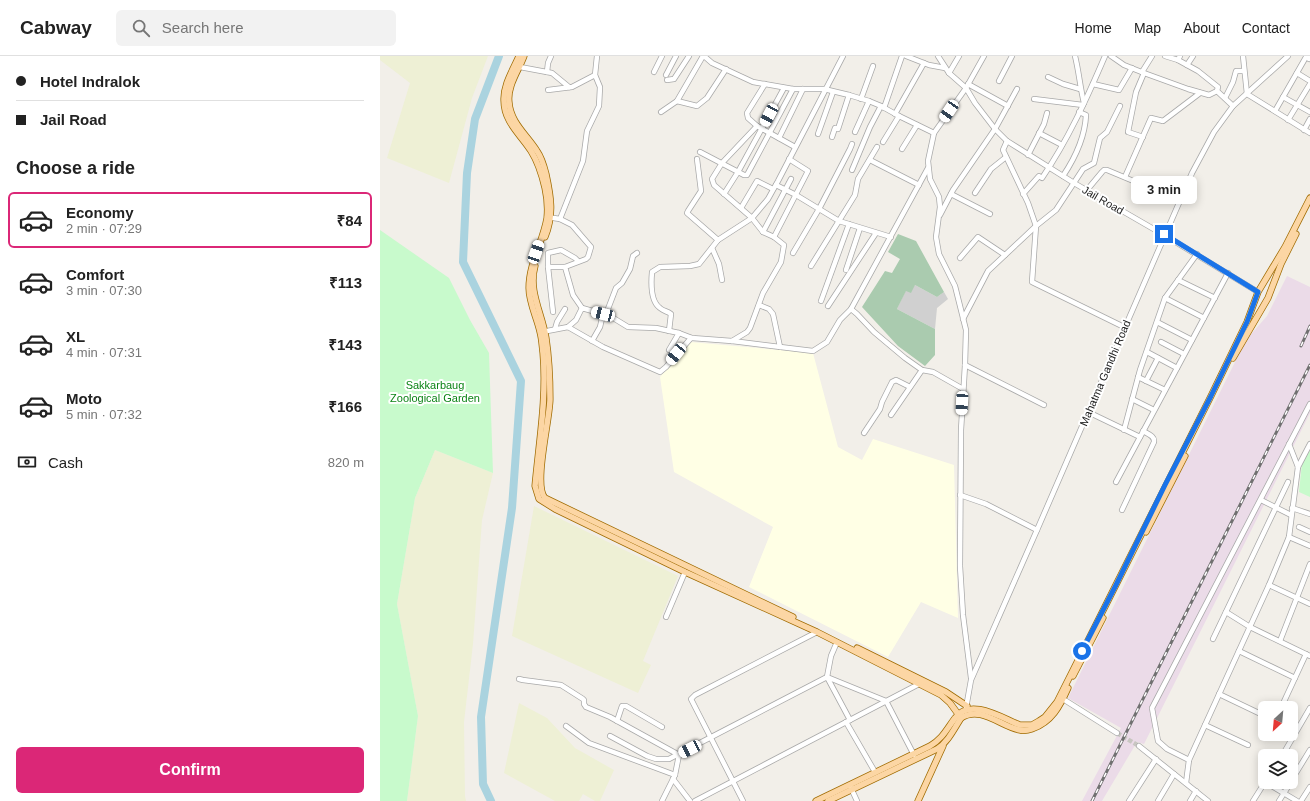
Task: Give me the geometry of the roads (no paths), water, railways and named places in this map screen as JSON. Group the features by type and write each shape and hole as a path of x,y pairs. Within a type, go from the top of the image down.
{"main road":[{"path":"519,56 507,82 504,109 513,127 535,157 546,190 549,218"},
{"path":"524,56 509,92 508,101 512,116 516,123 538,152 543,164 551,195 549,218 530,274 529,290 548,354 550,401 541,485 543,496 946,692 963,713"},
{"path":"828,801 875,772 914,755 930,746 942,738 963,713 982,710 1026,726 1045,716 1057,702 1211,396 1247,322 1258,292 1285,247 1310,198"},
{"path":"542,332 545,384 535,486 539,499 555,509 685,572 837,642 941,695 963,713 990,717 1012,728 1029,730 1041,726 1047,722 1053,716 1063,699 1191,443 1228,365 1264,306 1281,264 1310,205"},
{"path":"1267,277 1275,281"},
{"path":"1254,302 1264,306"},
{"path":"918,801 943,746 963,713"},
{"path":"942,738 943,746"},
{"path":"816,801 850,788 943,746"}],"street":[{"path":"547,72 551,56"},
{"path":"560,219 584,161 588,131 599,106 600,87 596,75 597,56"},
{"path":"654,72 662,56"},
{"path":"676,56 667,77 674,79 689,56"},
{"path":"661,112 677,101 704,56 712,63 753,82 784,88 824,90 869,101 934,133"},
{"path":"669,331 671,314 661,309 653,301 651,280 652,272 660,267 690,266 699,264 718,240 752,218 768,199 775,187 842,56"},
{"path":"852,170 870,127 882,107 902,56"},
{"path":"906,56 929,65 945,68"},
{"path":"949,73 959,56"},
{"path":"971,680 960,585 960,495 966,330 955,286 939,254 936,238 940,207 939,197 930,179 928,161 934,133 967,86 984,56"},
{"path":"999,81 1012,56"},
{"path":"1075,56 1084,104"},
{"path":"1023,194 1039,176 1042,178 1049,168 1084,104 1105,56"},
{"path":"1111,56 1124,65 1143,73 1209,96 1217,91"},
{"path":"1143,137 1128,132 1136,92 1143,73 1152,56"},
{"path":"1165,56 1179,58 1187,65 1198,71 1218,87 1217,91 1233,106"},
{"path":"1187,65 1193,56"},
{"path":"1243,56 1247,94 1310,133"},
{"name":"Mahatma Gandhi Road","path":"963,713 971,680 1164,234 1192,173 1214,132 1233,106 1288,56"},
{"path":"939,57 949,73 967,86 1008,106"},
{"path":"1274,111 1308,58"},
{"path":"883,142 924,63"},
{"path":"861,99 873,66"},
{"path":"520,67 553,74 569,87"},
{"path":"1093,84 1119,90 1132,68"},
{"path":"677,101 697,106 707,98 726,69"},
{"path":"1224,98 1233,82 1236,71 1244,71"},
{"path":"1297,73 1310,81"},
{"path":"548,90 569,87 596,75"},
{"path":"1048,77 1063,84 1080,88"},
{"path":"765,84 748,113 748,118 759,128 796,147"},
{"path":"1288,120 1310,84"},
{"name":"Jail Road","path":"967,86 975,103 995,129 1007,141 1049,168 1164,234 1258,292"},
{"path":"724,194 738,172 759,128 784,88"},
{"path":"700,152 744,175 747,175 793,89"},
{"path":"779,138 803,89"},
{"path":"938,218 951,194 995,129 1017,89"},
{"path":"818,134 833,92"},
{"path":"1124,177 1151,118 1163,121 1200,93"},
{"path":"832,137 835,128 838,129 849,95"},
{"path":"1283,97 1310,112"},
{"path":"1034,99 1084,104"},
{"path":"855,132 869,101"},
{"path":"963,318 988,271 1036,226 1056,210 1084,168 1094,163 1100,138 1107,132 1120,106"},
{"path":"1063,176 1073,161 1083,136 1086,115 1079,112"},
{"path":"1028,155 1044,124 1047,113"},
{"path":"1304,130 1310,119"},
{"path":"902,149 917,125"},
{"path":"732,341 749,330 763,292 780,262 784,247 782,243 774,237 762,232 752,218 724,194 714,184 712,179 722,163 759,128"},
{"path":"1039,133 1062,145"},
{"path":"1007,141 1003,150 1028,203 1036,226 1032,282 1124,327"},
{"path":"793,253 819,209 852,144"},
{"path":"811,266 856,195 858,179 877,148"},
{"path":"975,193 991,169 1006,157"},
{"path":"697,159 701,191 687,213 718,240"},
{"path":"774,237 808,171 789,159"},
{"path":"870,160 919,185"},
{"path":"565,267 573,295 582,308 610,316 628,327 656,328 679,333 691,338 732,341 813,351 827,342 840,320 851,309 928,168"},
{"path":"1088,190 1104,170 1107,170 1179,202"},
{"path":"762,232 791,179"},
{"path":"741,208 757,181 785,189 839,221 891,237"},
{"path":"951,194 990,214"},
{"path":"548,266 565,267 585,260 588,257 592,247 572,225 560,219 549,218"},
{"path":"821,301 849,224"},
{"path":"846,270 860,228"},
{"path":"828,306 876,233"},
{"path":"960,258 978,237 1006,255"},
{"path":"712,248 719,264 722,280"},
{"path":"553,312 548,253 562,250 576,258 578,262"},
{"path":"592,341 600,327 616,288 622,283 630,269 633,256 637,253"},
{"path":"1124,430 1138,377 1165,298 1197,254"},
{"path":"1116,482 1228,273"},
{"path":"1178,280 1215,298"},
{"path":"1165,298 1204,318"},
{"path":"759,304 769,309 773,314 780,347"},
{"path":"542,332 568,327 576,320 582,308"},
{"path":"555,329 557,322 565,309"},
{"path":"851,309 858,314 874,332 905,358 922,370 933,372 963,389"},
{"path":"1157,322 1192,340"},
{"path":"568,327 603,347 657,372 660,372 666,367 691,338"},
{"path":"669,350 679,333"},
{"path":"1161,342 1184,354"},
{"path":"1147,352 1177,368"},
{"path":"1146,381 1158,358"},
{"path":"965,365 1044,405"},
{"path":"891,415 922,370"},
{"path":"1138,377 1165,390"},
{"path":"864,433 880,409 892,382 896,380 910,387"},
{"path":"1132,399 1154,410"},
{"path":"1189,760 1167,749 1158,741 1152,708 1310,404"},
{"path":"1088,412 1140,437"},
{"path":"1122,510 1155,440 1143,431"},
{"path":"1289,444 1298,467"},
{"path":"1186,783 1189,760 1269,585 1289,537 1298,467 1310,444"},
{"path":"1214,639 1288,482"},
{"path":"960,495 986,504 1037,530"},
{"path":"1261,500 1291,515"},
{"path":"1292,508 1310,514"},
{"path":"1299,527 1310,532"},
{"path":"1289,537 1310,546"},
{"path":"1280,641 1310,564"},
{"path":"666,617 685,572"},
{"path":"1269,585 1310,604"},
{"path":"1226,612 1250,627 1308,655 1284,701"},
{"path":"743,801 691,699 695,695 817,632"},
{"path":"837,642 827,677 875,772"},
{"path":"1239,651 1295,678"},
{"path":"610,736 637,752 656,759 670,759 827,677 886,701 914,755"},
{"path":"520,678 523,680 561,685 583,699 586,707 679,755"},
{"path":"695,801 919,684"},
{"path":"1219,694 1258,713"},
{"path":"1063,699 1117,733"},
{"path":"617,722 622,706 626,706 662,727"},
{"path":"1286,749 1310,709"},
{"path":"1205,725 1248,745"},
{"path":"566,726 589,743 674,777 690,801"},
{"path":"1139,746 1208,801"},
{"path":"1298,770 1310,750"},
{"path":"662,801 674,777 679,755"},
{"path":"1129,801 1156,759"},
{"path":"1158,801 1174,774"},
{"path":"1301,801 1310,787"},
{"path":"850,788 857,801"},
{"path":"1253,801 1261,789"},
{"path":"1277,789 1297,801"},
{"path":"1279,801 1287,789"},
{"path":"1190,801 1196,791"}],"waterway":[{"path":"491,801 483,784 481,717 512,508 521,381 463,262 467,173 475,119 499,56"}],"tunnel":[{"path":"1117,733 1139,746"}],"railway":[{"path":"1301,346 1310,326"},
{"path":"1092,801 1310,365"}],"park label":[{"name":"Sakkarbaug Zoological Garden","path":"435,391"}]}
